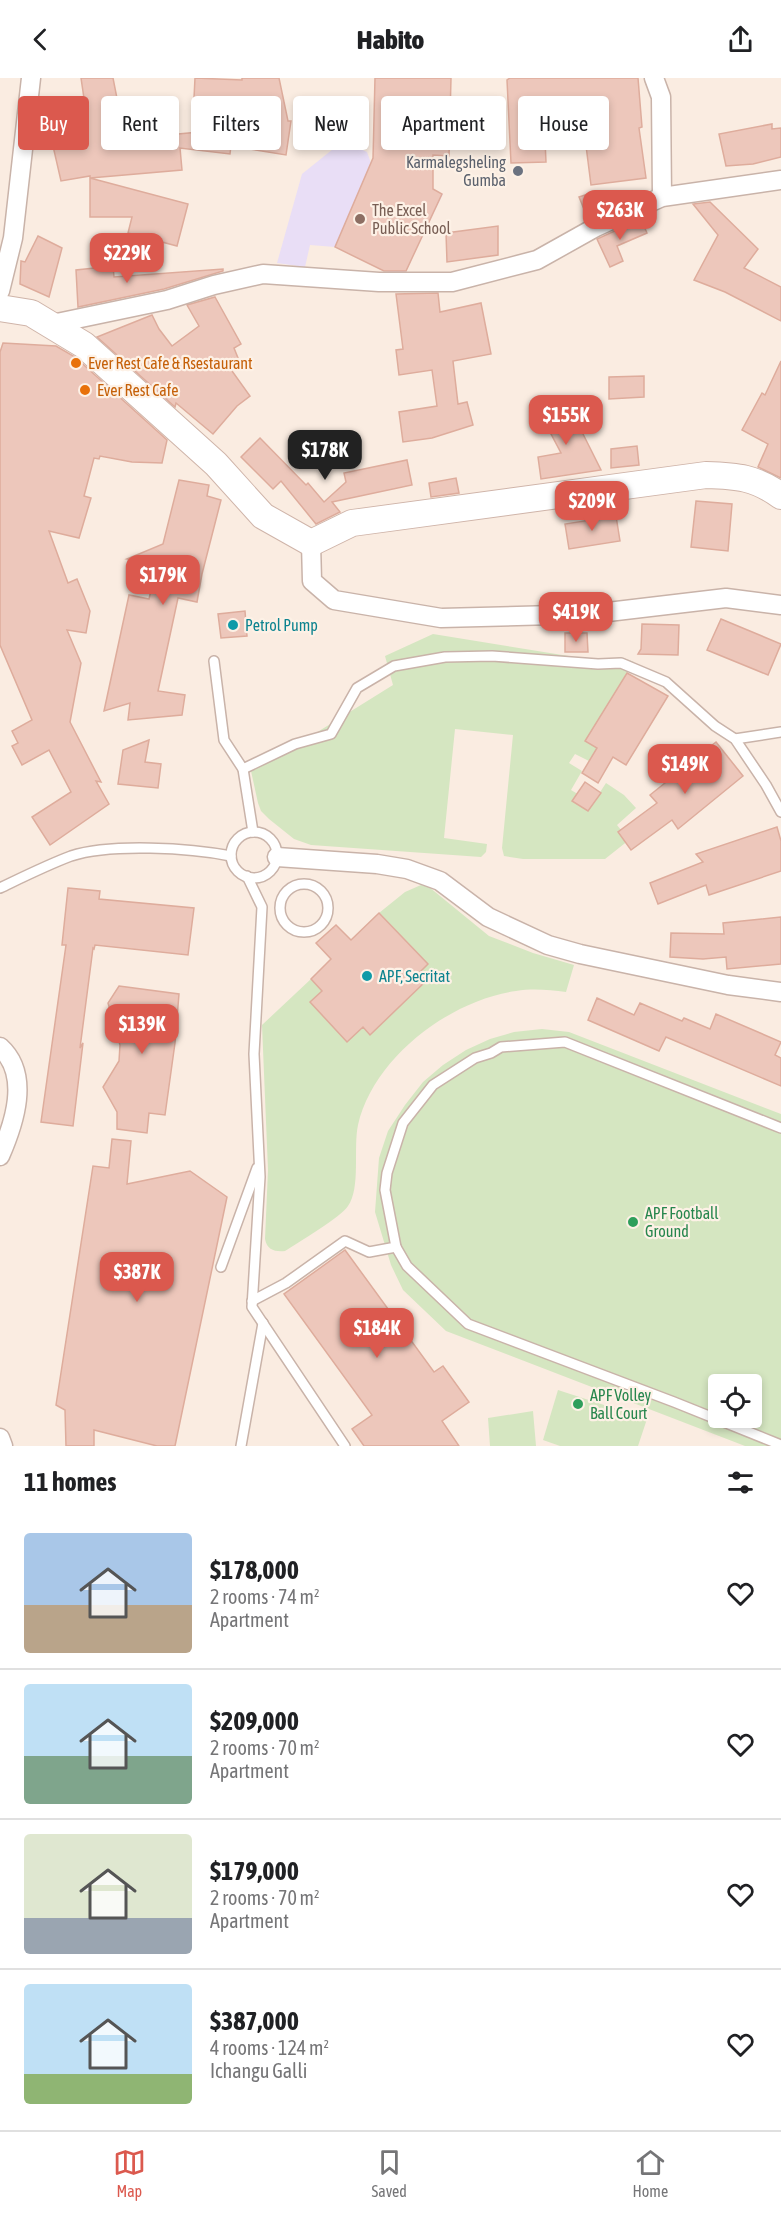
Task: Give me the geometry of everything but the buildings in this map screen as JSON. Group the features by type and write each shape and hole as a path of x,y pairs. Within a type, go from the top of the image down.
{"street":[{"path":"0,291 13,238 31,78"},
{"path":"654,78 661,97 662,196"},
{"path":"52,324 167,300 214,285 263,274 379,282 452,282 537,260 596,227 662,196 781,180"},
{"path":"0,308 31,313 84,345 216,464 263,516 311,543"},
{"path":"311,543 352,523 706,475 731,476 764,483 781,496"},
{"path":"311,543 312,581 334,600 441,618 591,614 726,598 781,605"},
{"path":"277,857 377,864 407,869 440,881 488,917 548,945 580,954 728,985 781,992"},
{"path":"0,1047 8,1055 16,1078 17,1106 13,1126 0,1156"},
{"path":"0,1438 3,1446"}],"lane":[{"path":"243,769 296,744 331,734 357,688 394,666 445,657 492,656 598,664 621,663 666,682 715,726 735,739 781,812"},
{"path":"214,661 224,740 243,769 253,832"},
{"path":"735,739 781,732"},
{"path":"253,832 270,837 276,847 277,857 273,868 265,875 256,878 247,876 236,869 231,856 231,850 237,840 253,832"},
{"path":"0,888 72,856 109,849 164,849 231,856"},
{"path":"247,876 262,907 254,1054 259,1163 252,1307 345,1446"},
{"path":"301,883 312,884 322,891 328,901 328,913 323,923 313,930 302,932 291,928 283,919 280,908 282,897 290,888 301,883"},
{"path":"262,907 280,908"},
{"path":"781,1128 565,1042 501,1047 475,1058 433,1085 404,1123 387,1173 386,1190 387,1208 396,1247 407,1266 468,1324 781,1445"},
{"path":"221,1267 259,1163"},
{"path":"252,1301 286,1283 345,1241 369,1252 396,1247"},
{"path":"241,1446 263,1323"}],"shaded area":[{"name":"The Excel Public School","path":"332,150 363,150 367,152 371,163 443,194 402,278 335,247 310,245 305,267 277,263 302,174"}],"green space":[{"path":"433,634 581,658 581,665 621,657 634,662 588,740 600,748 591,762 575,754 569,763 582,771 571,790 593,803 606,783 624,795 636,808 617,825 629,840 605,859 523,859 504,856 502,848 513,735 455,729 444,838 487,844 486,852 481,857 311,845 294,839 261,811 251,771 303,745 303,741 393,685 385,656"},
{"path":"421,885 429,887 489,936 533,953 574,965 566,992 529,990 491,997 466,1006 418,1036 397,1056 380,1077 366,1100 358,1125 356,1179 348,1206 329,1223 285,1251 272,1250 265,1239 268,1170 262,1025 311,979 322,991 310,1002 347,1041 363,1027 370,1034 426,981 419,973 428,964 379,913 405,892"},
{"path":"542,1029 569,1032 781,1114 781,1446 745,1446 446,1331 403,1290 391,1265 375,1212 379,1158 388,1131 423,1082 466,1050 490,1039 514,1032"},
{"name":"APF Volley Ball Court","path":"558,1390 647,1419 638,1446 560,1446 543,1440"},
{"path":"533,1411 536,1446 490,1446 488,1418"}],"place":[{"name":"Karmalegsheling Gumba","path":"518,171"},
{"name":"The Excel Public School","path":"360,219"},
{"name":"Ever Rest Cafe & Rsestaurant","path":"76,363"},
{"name":"Ever Rest Cafe","path":"85,390"},
{"name":"Petrol Pump","path":"233,625"},
{"name":"APF, Secritat","path":"367,976"},
{"name":"APF Football Ground","path":"633,1222"},
{"name":"APF Volley Ball Court","path":"578,1404"}]}
